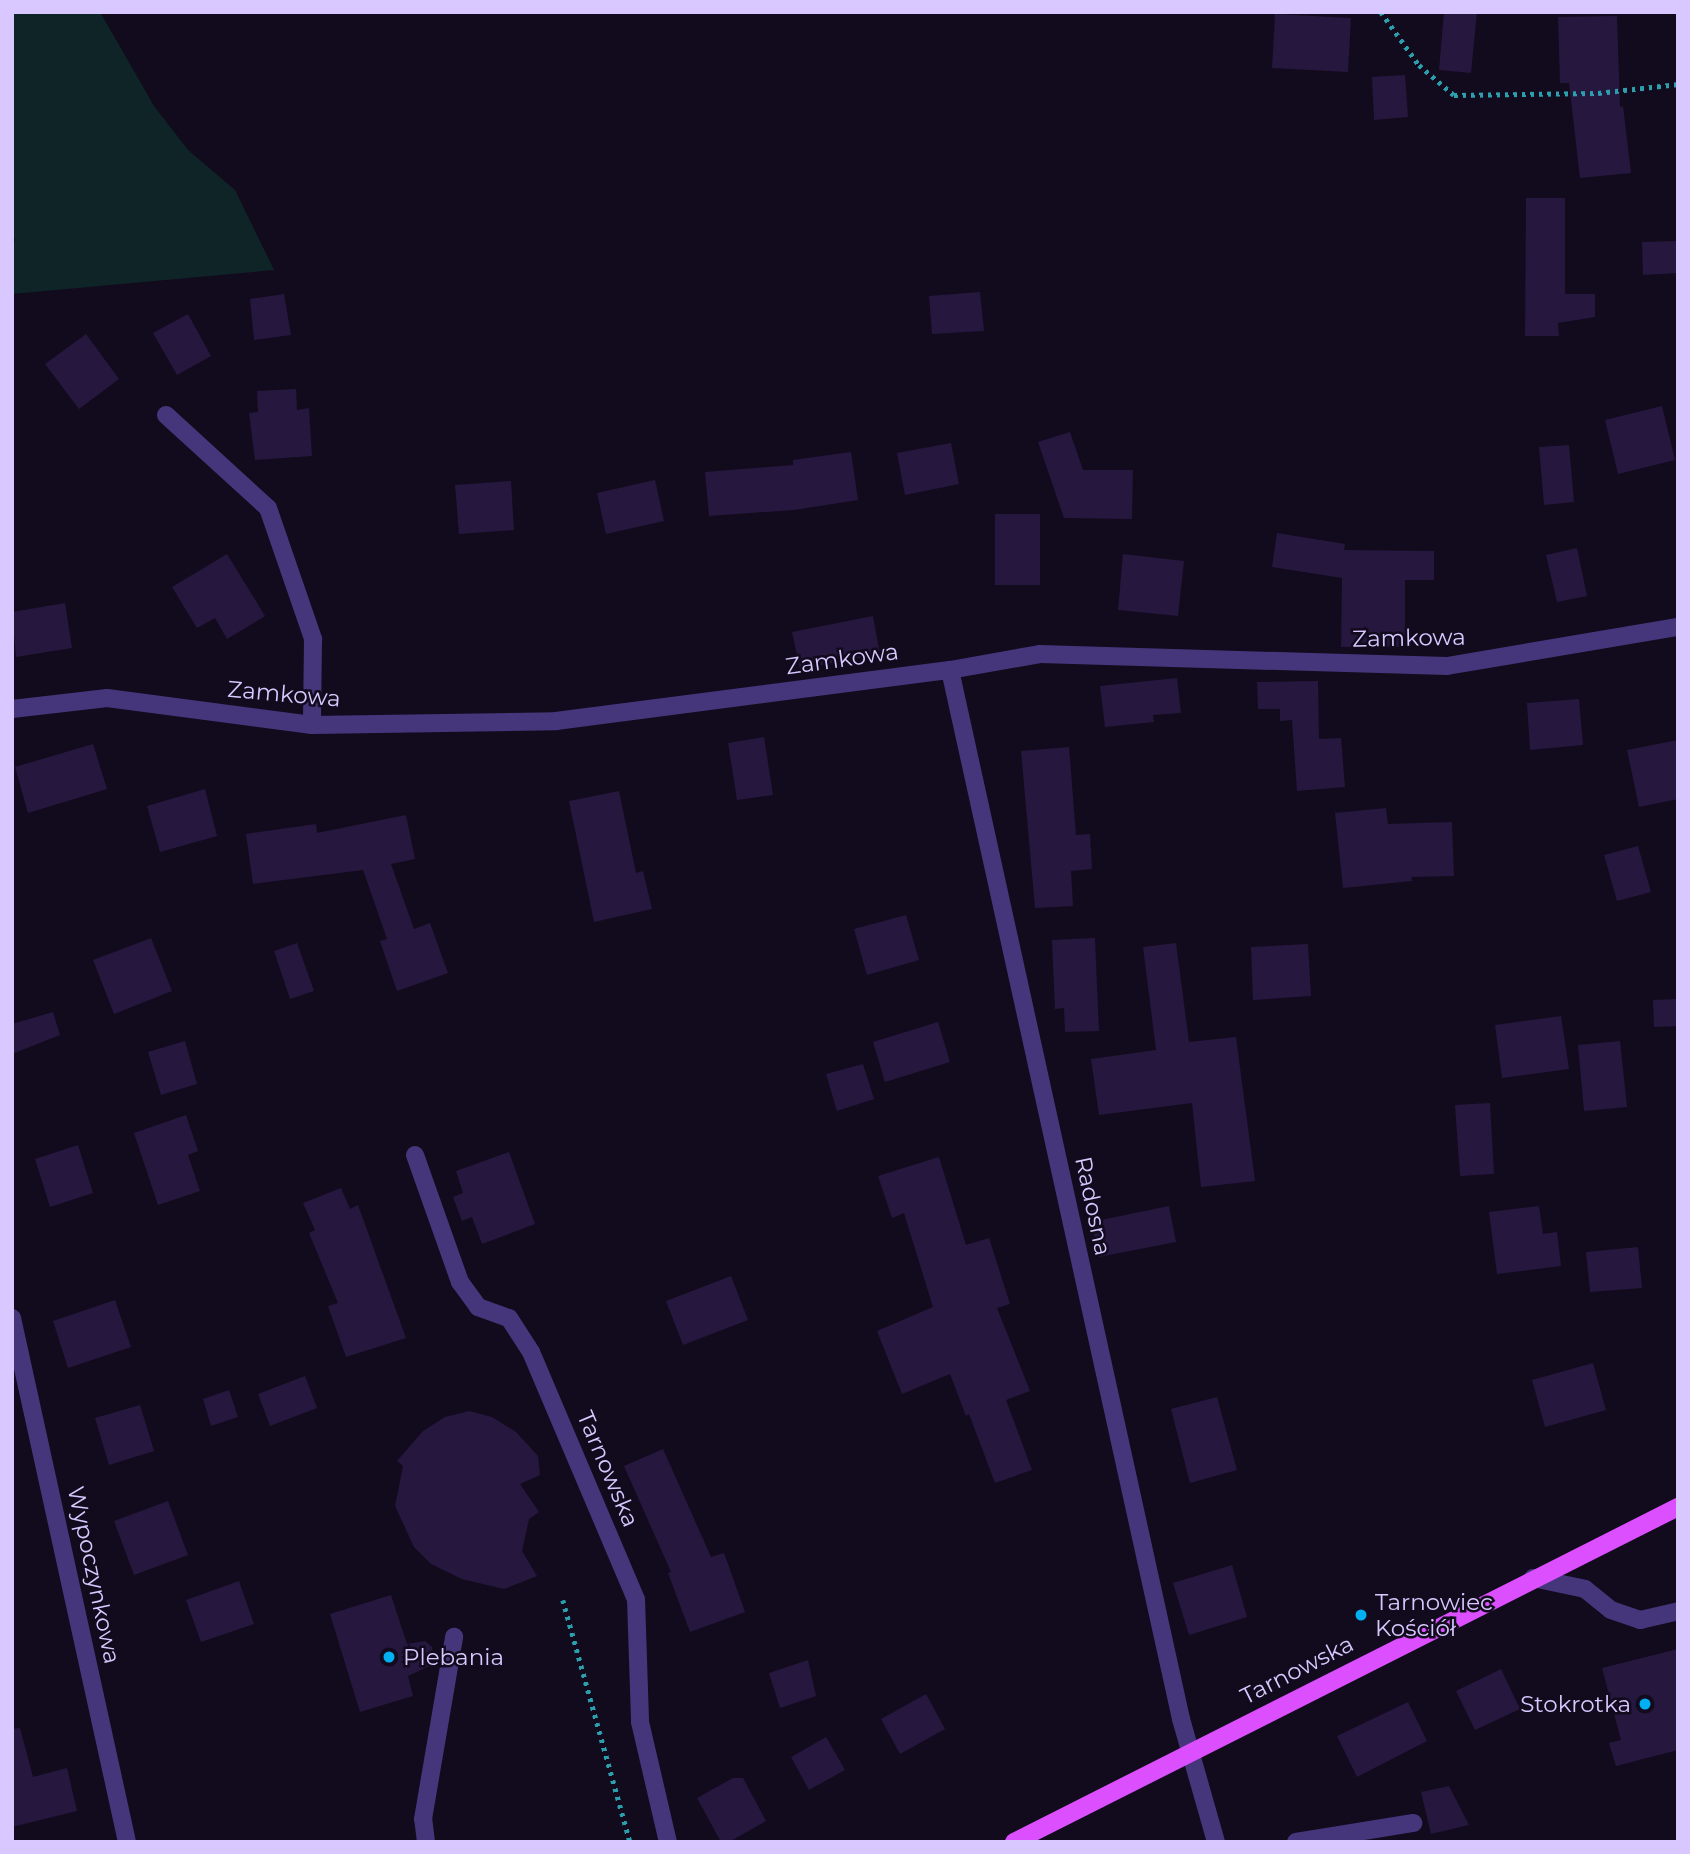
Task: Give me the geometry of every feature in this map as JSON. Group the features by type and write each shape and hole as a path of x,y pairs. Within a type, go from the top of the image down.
{"main road":[{"name":"Tarnowska","path":"1014,1842 1678,1507"}],"street":[{"path":"166,415 268,508 313,639 312,726"},
{"name":"Zamkowa","path":"12,709 107,698 312,726 556,722 950,670 1040,654 1447,666 1678,627"},
{"name":"Radosna","path":"950,670 1188,1752 1216,1842"},
{"name":"Tarnowska","path":"415,1155 460,1282 478,1307 509,1318 531,1352 636,1599 640,1722 668,1842"},
{"name":"Wypoczynkowa","path":"12,1318 127,1842"},
{"path":"1534,1578 1585,1589 1611,1610 1640,1620 1678,1611"},
{"path":"426,1842 423,1819 454,1637"},
{"path":"1296,1842 1413,1824"}],"path":[{"path":"1381,12 1419,65 1454,95 1598,93 1678,84"},
{"path":"563,1600 630,1842"}],"green space":[{"path":"12,12 100,12 154,106 188,150 235,190 274,270 12,294 12,251 15,240 12,230"}],"building":[{"path":"1444,12 1477,12 1471,73 1439,70"},
{"path":"1275,14 1351,18 1348,72 1272,68"},
{"path":"1617,16 1620,107 1623,106 1631,173 1580,178 1569,83 1560,83 1558,17"},
{"path":"1405,75 1408,117 1374,120 1372,77"},
{"path":"1526,198 1565,198 1565,294 1595,294 1595,317 1558,323 1559,336 1525,336"},
{"path":"1678,241 1678,273 1643,275 1642,242"},
{"path":"980,292 984,331 932,334 929,296"},
{"path":"284,294 291,335 254,340 250,299"},
{"path":"188,314 211,356 177,375 153,333"},
{"path":"86,334 119,379 79,409 45,364"},
{"path":"296,389 297,410 309,408 312,456 255,460 249,413 258,412 257,391"},
{"path":"1662,406 1675,460 1618,474 1605,420"},
{"path":"1070,432 1083,470 1133,470 1132,519 1064,518 1038,442"},
{"path":"951,443 959,484 905,495 897,453"},
{"path":"1569,445 1574,502 1544,505 1539,447"},
{"path":"851,452 858,500 794,510 709,516 705,472 793,465 793,460"},
{"path":"655,480 664,521 606,534 597,493"},
{"path":"511,481 514,530 459,534 455,485"},
{"path":"995,514 1040,514 1040,585 995,585"},
{"path":"1277,533 1345,544 1344,550 1434,551 1434,580 1405,580 1405,647 1341,647 1342,578 1272,567"},
{"path":"1577,548 1587,596 1557,602 1546,555"},
{"path":"227,554 265,616 227,639 215,618 197,628 172,587"},
{"path":"1123,554 1184,561 1178,616 1118,610"},
{"path":"65,603 72,648 16,657 12,612"},
{"path":"873,616 880,654 800,669 792,632"},
{"path":"1177,678 1181,713 1153,715 1154,722 1105,727 1100,686"},
{"path":"1318,681 1319,739 1341,738 1345,787 1297,791 1292,720 1280,721 1280,709 1258,709 1257,682"},
{"path":"1579,699 1583,745 1530,750 1527,703"},
{"path":"764,737 773,795 737,800 728,743"},
{"path":"1678,740 1678,799 1639,807 1627,750"},
{"path":"93,744 107,789 28,813 15,767"},
{"path":"1069,747 1076,835 1090,834 1092,869 1071,871 1073,906 1035,908 1021,751"},
{"path":"205,789 217,836 160,852 147,806"},
{"path":"619,791 636,873 643,871 652,909 594,922 569,801"},
{"path":"1386,808 1388,824 1452,822 1454,876 1411,877 1412,881 1343,888 1335,813"},
{"path":"406,815 415,859 391,864 414,929 430,923 448,973 397,991 380,941 387,939 363,870 253,884 246,834 316,824 317,833"},
{"path":"1638,846 1651,892 1617,901 1604,855"},
{"path":"906,915 919,960 867,975 854,929"},
{"path":"151,938 172,991 114,1014 93,960"},
{"path":"1095,938 1099,1031 1065,1032 1064,1008 1055,1009 1052,940"},
{"path":"297,943 314,991 290,999 274,951"},
{"path":"1176,943 1189,1042 1236,1037 1255,1181 1201,1187 1192,1103 1099,1115 1091,1059 1156,1050 1143,947"},
{"path":"1308,944 1311,996 1253,1000 1251,947"},
{"path":"1678,999 1678,1026 1654,1027 1653,1000"},
{"path":"53,1012 60,1035 12,1054 12,1024"},
{"path":"1561,1016 1569,1069 1502,1078 1495,1025"},
{"path":"938,1022 950,1062 885,1082 873,1042"},
{"path":"185,1041 197,1084 161,1095 148,1052"},
{"path":"1620,1041 1627,1107 1584,1111 1578,1045"},
{"path":"863,1064 874,1099 837,1111 826,1074"},
{"path":"1490,1103 1494,1174 1460,1176 1455,1105"},
{"path":"186,1115 198,1151 188,1155 200,1191 158,1205 134,1133"},
{"path":"78,1145 93,1193 50,1207 35,1159"},
{"path":"509,1152 535,1224 482,1244 472,1217 462,1221 453,1197 463,1193 456,1171"},
{"path":"939,1157 966,1245 989,1238 1010,1304 997,1308 1030,1391 1006,1400 1032,1470 995,1483 969,1414 966,1416 950,1374 902,1394 877,1331 933,1307 904,1213 892,1218 878,1176"},
{"path":"341,1188 350,1209 358,1205 406,1338 346,1357 328,1306 338,1303 309,1233 315,1230 303,1203"},
{"path":"1169,1206 1176,1242 1099,1257 1091,1222"},
{"path":"1539,1206 1543,1234 1557,1232 1561,1266 1497,1274 1489,1212"},
{"path":"1638,1247 1642,1288 1590,1292 1586,1252"},
{"path":"731,1276 748,1320 683,1345 666,1301"},
{"path":"115,1300 131,1347 68,1368 53,1321"},
{"path":"1593,1363 1606,1410 1545,1427 1532,1380"},
{"path":"305,1376 317,1408 270,1426 258,1394"},
{"path":"229,1390 238,1417 211,1426 203,1399"},
{"path":"1217,1397 1237,1470 1190,1483 1171,1409"},
{"path":"140,1405 154,1451 109,1465 95,1418"},
{"path":"469,1411 492,1417 516,1432 538,1456 540,1475 520,1484 539,1512 529,1519 522,1551 537,1576 504,1589 462,1579 431,1564 414,1547 395,1506 403,1466 397,1461 423,1431 445,1417"},
{"path":"663,1449 711,1557 724,1553 745,1612 690,1632 668,1573 671,1572 624,1466"},
{"path":"168,1501 188,1555 134,1575 114,1521"},
{"path":"1232,1565 1247,1617 1189,1635 1173,1583"},
{"path":"239,1581 254,1624 201,1642 186,1600"},
{"name":"Plebania","path":"391,1595 407,1644 425,1641 432,1647 434,1664 408,1676 413,1696 360,1712 330,1614"},
{"name":"Stokrotka","path":"1678,1649 1678,1750 1616,1766 1609,1743 1621,1740 1602,1668"},
{"path":"808,1660 816,1696 780,1708 769,1673"},
{"path":"1501,1669 1520,1709 1475,1730 1456,1691"},
{"path":"926,1694 945,1729 900,1754 881,1719"},
{"path":"1408,1702 1427,1741 1357,1777 1337,1736"},
{"path":"20,1728 33,1777 67,1768 77,1811 12,1827 12,1729"},
{"path":"826,1737 845,1770 809,1790 791,1757"},
{"path":"733,1778 743,1778 766,1821 729,1842 721,1842 697,1798"},
{"path":"1449,1786 1469,1825 1431,1834 1421,1792"}],"place":[{"name":"Tarnowiec Kościół","path":"1361,1615"},
{"name":"Plebania","path":"389,1657"},
{"name":"Stokrotka","path":"1645,1704"}]}
